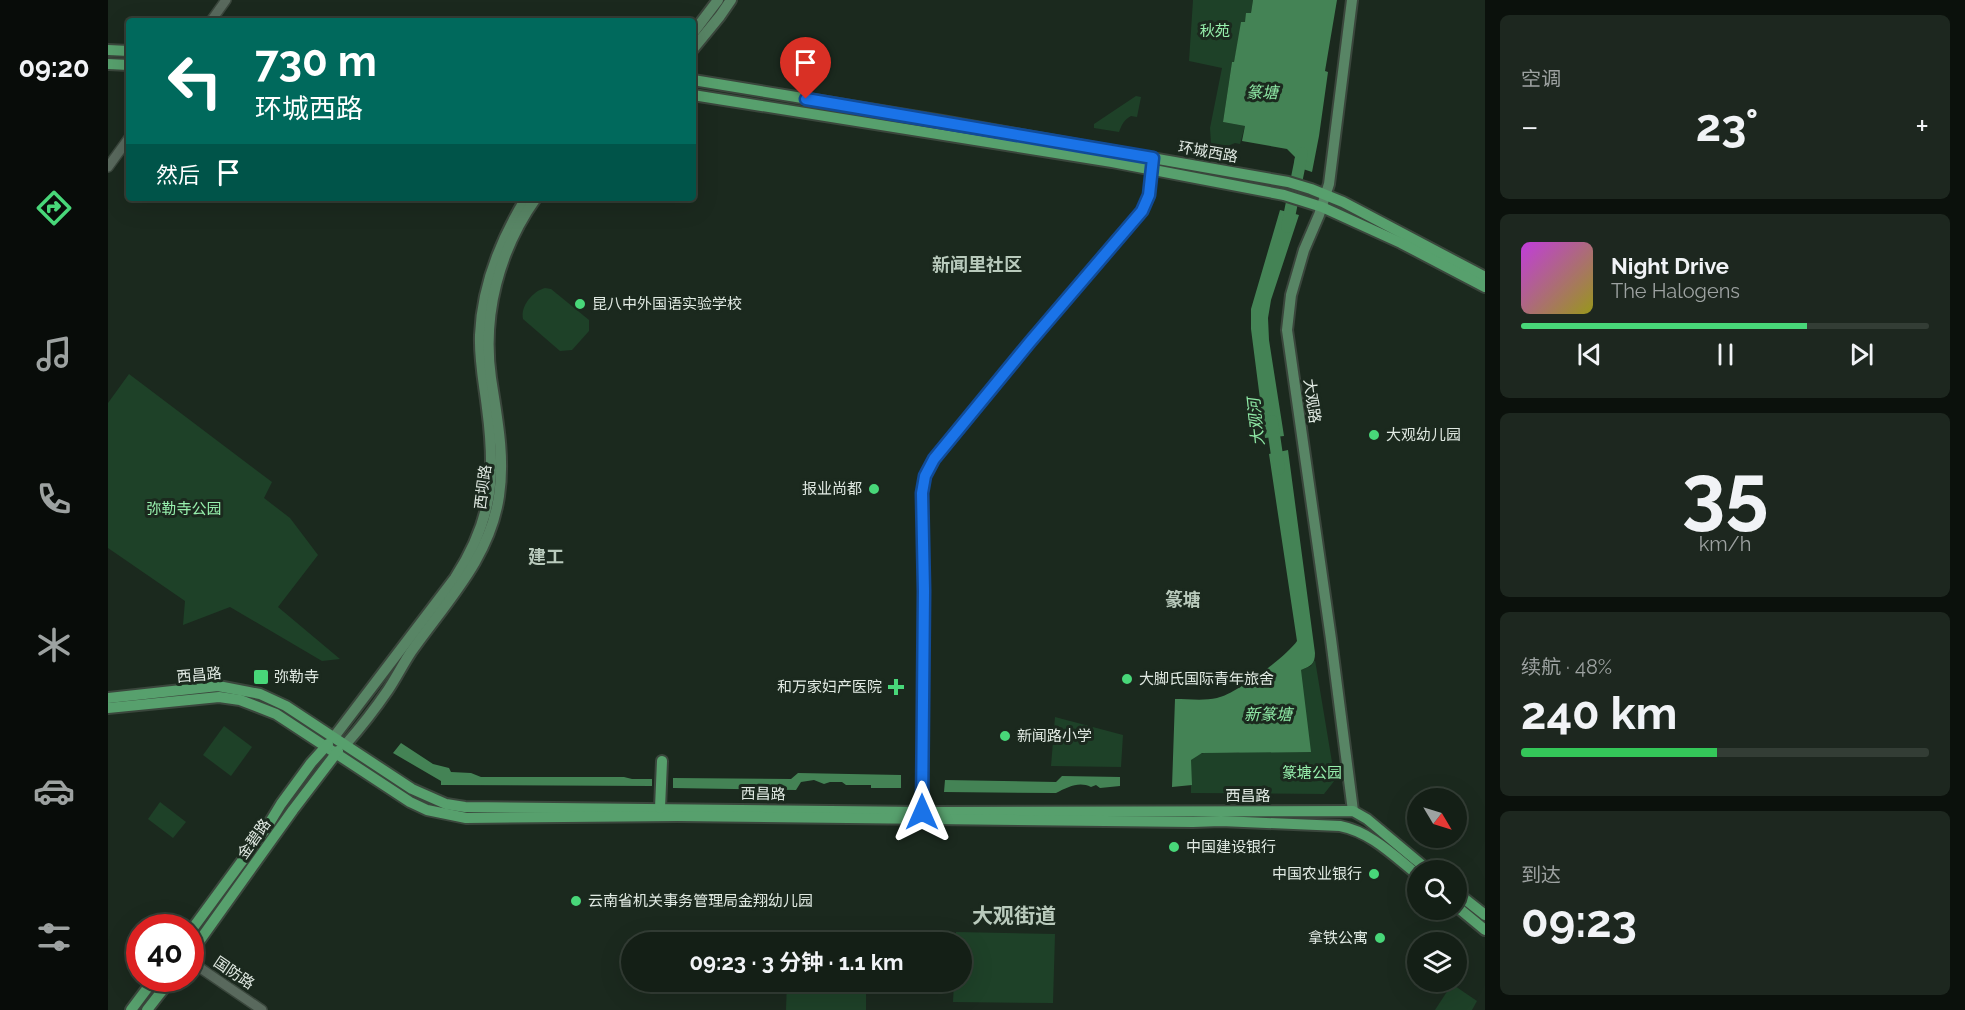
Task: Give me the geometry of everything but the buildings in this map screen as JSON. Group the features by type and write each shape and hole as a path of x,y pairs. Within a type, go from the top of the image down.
{"main road":[{"path":"696,29 718,0"},
{"path":"696,45 731,0"},
{"name":"大观路","path":"1352,0 1331,172 1322,207 1304,250 1291,295 1287,330 1353,811"},
{"path":"108,50 126,51"},
{"path":"108,64 126,65"},
{"name":"环城西路","path":"696,80 1288,182 1326,194 1485,277"},
{"name":"环城西路","path":"696,95 1101,160 1284,195 1322,207 1401,243 1485,287"},
{"name":"西坝路","path":"334,737 445,591 466,560 481,528 490,495 492,466 480,355 483,307 495,262 506,235 524,201"},
{"name":"西坝路","path":"345,744 388,690 413,649 463,583 490,532 499,496 501,466 500,431 489,356 492,305 497,279 512,238 534,201"},
{"name":"西昌路","path":"108,698 218,686 260,694 286,706 412,789 446,804 465,807 922,812 1353,811"},
{"name":"西昌路","path":"108,708 219,697 240,700 276,714 410,802 426,810 466,818 678,816 1221,821 1340,826 1365,834 1407,866"},
{"name":"金碧路","path":"204,934 330,751 334,737"},
{"name":"金碧路","path":"203,914 311,763 345,744"},
{"path":"660,808 662,761"},
{"path":"1353,811 1367,819 1416,860"},
{"path":"1467,901 1485,915"},
{"path":"1467,915 1485,930"},
{"path":"131,1010 144,992"},
{"path":"147,1010 161,992"}],"street":[{"path":"213,18 226,0"},
{"path":"108,167 126,142"},
{"path":"922,812 924,591 922,493 925,476 934,459 1142,211 1149,195 1153,158"},
{"name":"国防路","path":"204,971 262,1010"}],"green space":[{"name":"秋苑","path":"1193,0 1253,0 1251,13 1245,22 1242,22 1234,62 1232,62 1223,122 1245,126 1240,144 1235,143 1225,147 1211,144 1210,128 1222,68 1189,61"},
{"path":"1136,96 1141,97 1137,117 1131,116 1127,119 1119,132 1094,128 1094,124"},
{"path":"545,288 551,289 589,320 589,331 572,350 560,351 523,319 525,304 536,292"},
{"name":"弥勒寺公园","path":"129,374 272,482 264,498 290,518 318,555 278,607 340,659 322,661 230,607 183,625 185,601 108,548 108,403"},
{"name":"篆塘公园","path":"1315,660 1335,780 1324,794 1191,793 1191,760 1195,756 1207,753 1239,753 1301,670 1311,666"},
{"path":"1055,717 1123,735 1121,767 1051,766"},
{"path":"224,726 252,747 231,776 203,755"},
{"path":"160,802 186,822 173,838 148,819"},
{"path":"972,932 1055,934 1053,1003 953,1002 953,992 972,992"},
{"path":"787,992 866,992 866,1010 786,1010"},
{"path":"1447,992 1464,992 1477,1001 1472,1010 1435,1010"}],"water":[{"name":"篆塘","path":"1253,0 1337,0 1312,172 1294,166 1295,157 1287,149 1242,141 1245,126 1223,122 1241,22 1245,22 1246,13 1251,13"},
{"path":"1280,210 1299,215 1271,300 1268,318 1269,340 1284,436 1265,438 1251,329 1251,309"},
{"name":"新篆塘","path":"1288,450 1315,653 1312,664 1301,670 1311,752 1202,753 1191,760 1192,785 1172,787 1175,699 1217,698 1236,690 1283,656 1297,641 1269,454"},
{"path":"401,743 433,764 449,768 451,772 471,773 481,777 624,777 652,779 652,786 441,785 441,781 393,753"},
{"path":"798,773 901,775 901,788 871,788 871,785 846,785 842,782 824,784 814,780 801,782 796,790 673,788 673,778 791,779"},
{"path":"1062,776 1120,777 1120,786 1100,788 1096,785 1091,787 1078,785 1056,793 944,792 945,780 1056,782"}],"waterway":[{"name":"大观河","path":"1287,227 1302,153"},
{"name":"大观河","path":"1272,421 1279,469"}],"place":[{"name":"昆八中外国语实验学校","path":"580,304"},
{"name":"大观幼儿园","path":"1374,435"},
{"name":"报业尚都","path":"874,489"},
{"name":"弥勒寺","path":"261,677"},
{"name":"大脚氏国际青年旅舍","path":"1127,679"},
{"name":"和万家妇产医院","path":"896,687"},
{"name":"新闻路小学","path":"1005,736"},
{"name":"中国建设银行","path":"1174,847"},
{"name":"中国农业银行","path":"1374,874"},
{"name":"云南省机关事务管理局金翔幼儿园","path":"576,901"},
{"name":"拿铁公寓","path":"1380,938"}],"district":[{"name":"新闻里社区","path":"977,264"},
{"name":"建工","path":"546,556"},
{"name":"篆塘","path":"1183,599"},
{"name":"大观街道","path":"1014,915"}],"route":[{"path":"806,99 1153,158 1149,195 1142,211 934,459 925,476 922,493 924,591 922,812"}]}
